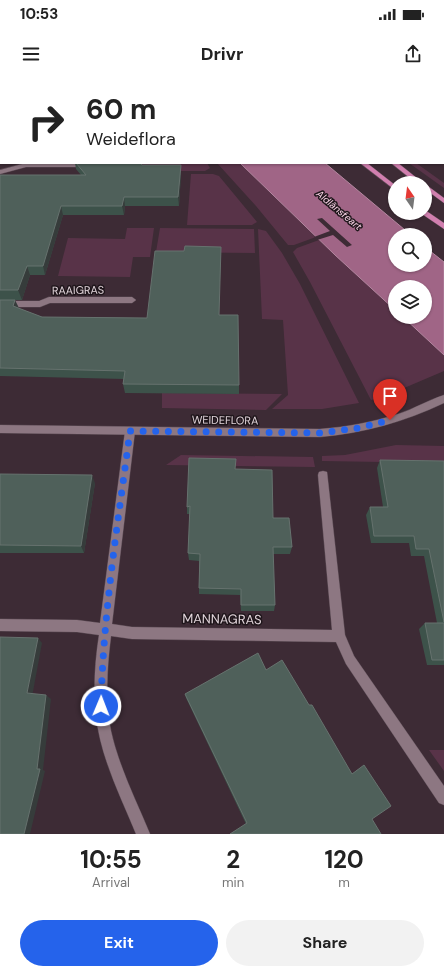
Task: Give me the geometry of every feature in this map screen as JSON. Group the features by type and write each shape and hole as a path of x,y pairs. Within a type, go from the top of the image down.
{"main road":[{"path":"364,164 388,183"},
{"path":"395,164 411,176"},
{"path":"432,192 444,201"},
{"path":"432,218 444,227"}],"street":[{"path":"0,172 26,165 95,165"},
{"name":"RAAIGRAS","path":"0,304 40,304 49,300 132,300"},
{"name":"WEIDEFLORA","path":"0,429 306,434 359,428 418,411 444,399"},
{"path":"130,431 106,630 101,706 105,732 112,755 143,834"},
{"path":"323,475 339,636 350,660 444,798"},
{"name":"MANNAGRAS","path":"0,625 77,626 132,633 339,636"}],"shaded area":[{"path":"140,164 208,164 210,168 205,171 138,171"},
{"path":"218,164 241,164 316,237 294,245 288,245 256,206"},
{"path":"410,164 417,164 444,183 444,188 432,179 432,176 427,176"},
{"path":"191,174 213,174 219,176 257,222 252,225 187,225"},
{"path":"127,228 154,228 150,257 133,257 130,277 58,276 68,238 125,239"},
{"path":"160,228 254,229 255,253 156,252"},
{"path":"258,229 266,231 282,253 300,284 359,403 322,409 272,409 288,395 283,320 262,319"},
{"path":"319,240 388,304 388,324 411,324 444,355 444,371 383,397 371,400 293,252 297,248"},
{"path":"162,393 282,394 266,410 162,408"},
{"path":"396,445 444,446 444,463 322,461 322,456 345,455"},
{"path":"181,455 313,457 315,467 166,465"},
{"path":"429,750 444,750 444,771"}],"water":[{"name":"Aldlânsfeart","path":"241,164 326,164 388,216 388,220 393,220 403,228 388,228 388,272 432,272 432,253 444,262 444,355 411,324 432,324 432,280 388,280 388,304 335,255"}],"pier":[{"path":"322,218 352,245 347,247 333,235 317,240 314,237 330,231 317,219"}],"building":[{"path":"77,164 181,165 178,197 124,197 122,206 61,206 43,266 27,266 18,290 0,290 0,175 86,175"},
{"path":"185,246 221,247 219,315 238,315 239,385 123,384 125,371 0,368 0,300 15,300 13,306 42,317 147,318 155,251 184,251"},
{"path":"189,458 236,459 235,469 272,470 273,518 289,518 292,547 273,547 275,605 241,605 241,589 199,588 200,554 188,553 190,506 187,507"},
{"path":"380,460 444,461 444,622 429,549 416,549 414,536 374,536 370,507 388,507"},
{"path":"0,474 92,475 81,546 0,545"},
{"path":"425,623 444,623 444,660 432,660"},
{"path":"0,637 38,638 27,693 46,695 37,769 40,769 24,834 0,834"},
{"path":"258,653 266,670 282,660 309,705 312,705 352,774 364,765 391,806 372,819 381,834 230,834 247,823 185,694"}],"route":[{"path":"101,706 106,630 130,431 306,434 359,428 390,420"}]}
